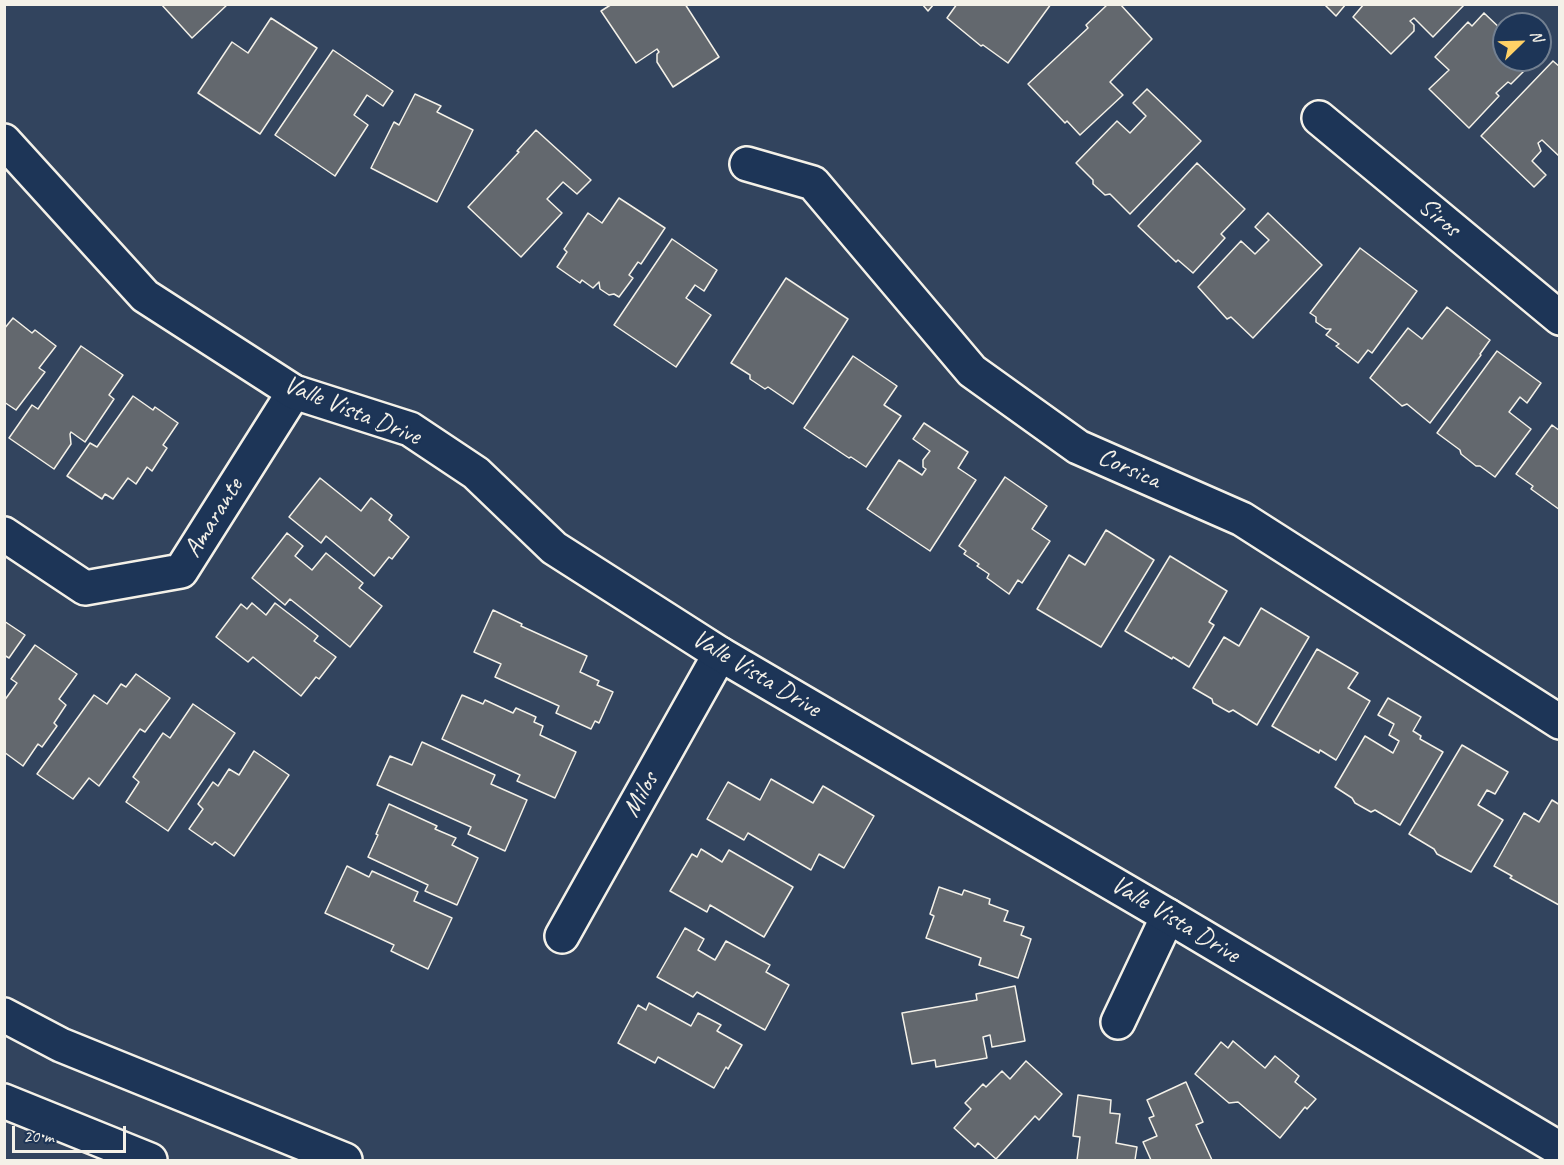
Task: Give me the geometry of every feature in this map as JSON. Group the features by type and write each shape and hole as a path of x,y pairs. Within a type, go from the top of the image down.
{"street":[{"name":"Siros","path":"1319,118 1560,318"},
{"name":"Valle Vista Drive","path":"4,141 145,296 294,392 410,429 476,473 554,548 720,654 1560,1149"},
{"name":"Corsica","path":"747,164 813,183 972,371 1078,447 1242,519 1560,722"},
{"name":"Amarante","path":"4,534 85,588 181,571 294,392"},
{"name":"Milos","path":"562,936 720,654"},
{"path":"1118,1022 1168,916"},
{"path":"4,1015 61,1045 345,1161"},
{"path":"4,1101 150,1161"}],"building":[{"path":"161,4 228,4 192,38"},
{"path":"612,4 685,4 719,57 673,87 657,62 659,52 657,49 636,63 601,11"},
{"path":"922,4 934,4 928,11"},
{"path":"957,4 1051,4 1008,63 983,45 981,46 947,18"},
{"path":"1108,4 1120,4 1152,39 1110,82 1123,95 1080,135 1067,121 1065,123 1028,84 1088,28 1086,25"},
{"path":"1324,4 1346,4 1336,16"},
{"path":"1364,4 1465,4 1433,37 1414,18 1410,21 1414,25 1414,31 1391,54 1353,17"},
{"path":"1484,13 1492,21 1492,72 1523,72 1511,84 1508,82 1496,93 1499,96 1469,128 1429,89 1449,70 1435,57 1468,22 1472,26"},
{"path":"271,18 317,48 260,134 198,93 232,42 248,53"},
{"path":"333,50 393,91 383,106 367,95 354,115 368,125 335,176 275,135"},
{"path":"1552,62 1560,67 1560,157 1542,140 1538,143 1541,151 1532,161 1546,175 1534,187 1481,136 1542,72 1552,72"},
{"path":"1147,89 1201,141 1130,214 1110,194 1105,195 1093,184 1093,180 1076,163 1117,121 1130,133 1146,116 1133,103"},
{"path":"415,94 441,106 437,112 473,130 437,202 371,168 394,122 399,125"},
{"path":"536,130 591,180 577,194 563,182 547,199 562,213 521,257 468,207 519,152 517,151"},
{"path":"1197,163 1245,209 1221,234 1225,238 1193,273 1178,260 1176,262 1138,226"},
{"path":"619,198 665,228 641,264 638,262 629,275 633,278 619,297 614,294 609,295 600,289 599,282 593,288 582,280 580,283 557,267 567,252 564,249 588,213 602,223"},
{"path":"1268,213 1322,265 1253,338 1231,317 1227,319 1198,287 1241,241 1255,254 1269,240 1255,227"},
{"path":"672,239 717,270 704,291 695,285 686,298 711,315 676,367 614,325"},
{"path":"1360,248 1417,291 1372,353 1368,350 1358,363 1336,346 1339,344 1326,335 1331,329 1326,329 1316,322 1316,317 1310,313"},
{"path":"786,278 848,319 793,404 768,387 765,389 750,379 750,375 731,363"},
{"path":"1447,307 1490,340 1430,423 1407,404 1402,406 1370,378 1408,328 1422,339"},
{"path":"13,318 32,333 35,330 56,346 39,368 45,372 16,410 4,402 4,329"},
{"path":"81,346 123,375 109,395 114,399 85,442 71,432 71,444 54,469 9,438 32,405 38,409"},
{"path":"1497,351 1541,383 1527,403 1520,397 1509,412 1531,429 1495,477 1480,466 1476,466 1461,454 1460,450 1437,433"},
{"path":"853,356 897,386 884,405 901,416 866,467 804,428"},
{"path":"133,396 153,410 155,407 178,423 163,445 167,448 152,471 147,467 136,484 128,478 113,499 105,494 102,499 67,476 90,443 97,447"},
{"path":"924,423 968,452 958,468 976,480 930,551 867,509 899,460 922,475 926,469 923,467 923,460 930,451 913,439"},
{"path":"1552,425 1560,431 1560,510 1531,489 1533,486 1516,474"},
{"path":"1005,477 1047,506 1032,529 1050,541 1022,583 1018,580 1009,594 987,578 989,574 964,554 966,551 959,546"},
{"path":"320,478 361,511 371,498 392,515 389,520 409,537 392,559 389,557 374,576 326,536 321,543 289,517"},
{"path":"1106,530 1154,560 1101,647 1037,609 1069,555 1085,565"},
{"path":"287,533 303,546 295,556 312,570 326,553 363,583 359,588 382,606 350,647 290,599 285,605 252,578"},
{"path":"1170,556 1227,591 1209,622 1214,625 1189,667 1125,631"},
{"path":"252,603 266,615 275,603 318,636 314,641 336,657 319,679 316,677 301,696 253,657 248,662 216,637 241,604 247,609"},
{"path":"1261,608 1309,637 1257,725 1233,710 1229,712 1213,703 1212,699 1193,688 1224,637 1239,646"},
{"path":"493,610 522,624 521,626 587,656 580,672 599,681 597,685 613,692 599,723 595,721 591,729 556,713 559,706 495,677 501,664 474,652"},
{"path":"4,621 25,635 9,658 4,655"},
{"path":"35,645 77,674 59,699 66,705 54,723 57,726 42,747 38,744 23,766 4,752 4,701 17,683 11,679"},
{"path":"1317,649 1358,673 1348,688 1370,701 1336,760 1272,726"},
{"path":"136,674 170,698 145,732 140,729 99,786 89,778 73,799 37,774 94,695 107,704 121,684 126,687"},
{"path":"462,695 483,704 485,700 513,713 516,708 536,717 534,722 543,726 540,735 576,752 555,798 517,781 520,775 442,739"},
{"path":"1388,698 1421,717 1413,731 1421,736 1420,739 1443,752 1400,825 1375,810 1371,812 1355,803 1352,798 1335,787 1365,736 1393,753 1399,741 1389,735 1394,724 1378,715"},
{"path":"193,704 235,733 168,831 126,802 139,782 133,777 163,733 170,738"},
{"path":"422,742 495,775 491,784 527,800 505,851 468,834 471,827 377,785 390,756 412,765"},
{"path":"1462,745 1508,772 1495,794 1487,790 1478,805 1503,820 1471,872 1437,854 1434,849 1409,834"},
{"path":"254,751 289,775 234,856 215,842 212,845 189,829 203,809 198,804 213,782 218,786 229,769 239,775"},
{"path":"771,779 813,803 823,786 874,816 844,868 819,854 811,870 748,833 744,840 707,819 728,782 760,800"},
{"path":"1552,800 1560,805 1559,905 1510,878 1512,876 1494,866 1524,813 1539,822"},
{"path":"389,804 437,826 435,829 456,838 452,845 478,858 457,905 425,891 428,885 368,857"},
{"path":"701,849 722,862 729,850 793,887 764,937 710,905 707,912 670,891 692,854 697,857"},
{"path":"347,866 369,877 372,871 418,892 414,901 452,918 428,969 391,951 394,945 325,913"},
{"path":"939,887 962,895 964,890 990,899 989,904 1008,911 1004,921 1024,927 1021,935 1031,939 1018,978 979,965 981,958 926,938 934,916 930,914"},
{"path":"685,928 704,939 698,950 715,960 726,941 770,965 766,972 789,985 765,1030 697,992 693,997 657,977"},
{"path":"1015,986 1025,1041 992,1047 990,1035 983,1037 987,1058 936,1067 935,1060 912,1064 902,1013 977,1000 976,994"},
{"path":"649,1003 691,1026 698,1013 721,1025 717,1031 742,1045 714,1088 658,1057 655,1063 618,1043 638,1005 646,1010"},
{"path":"1233,1041 1265,1068 1275,1056 1299,1076 1295,1082 1316,1099 1307,1109 1305,1107 1280,1138 1238,1102 1229,1103 1195,1074 1221,1042 1228,1048"},
{"path":"1026,1061 1062,1094 1039,1120 1035,1116 996,1159 978,1143 975,1147 954,1128 971,1109 965,1103 983,1084 986,1087 1002,1071 1010,1079"},
{"path":"1186,1082 1203,1122 1196,1125 1212,1160 1151,1160 1143,1142 1157,1136 1149,1118 1154,1116 1147,1100"},
{"path":"1078,1095 1111,1100 1110,1113 1120,1114 1116,1143 1137,1147 1135,1160 1077,1160 1080,1137 1073,1136"}]}
